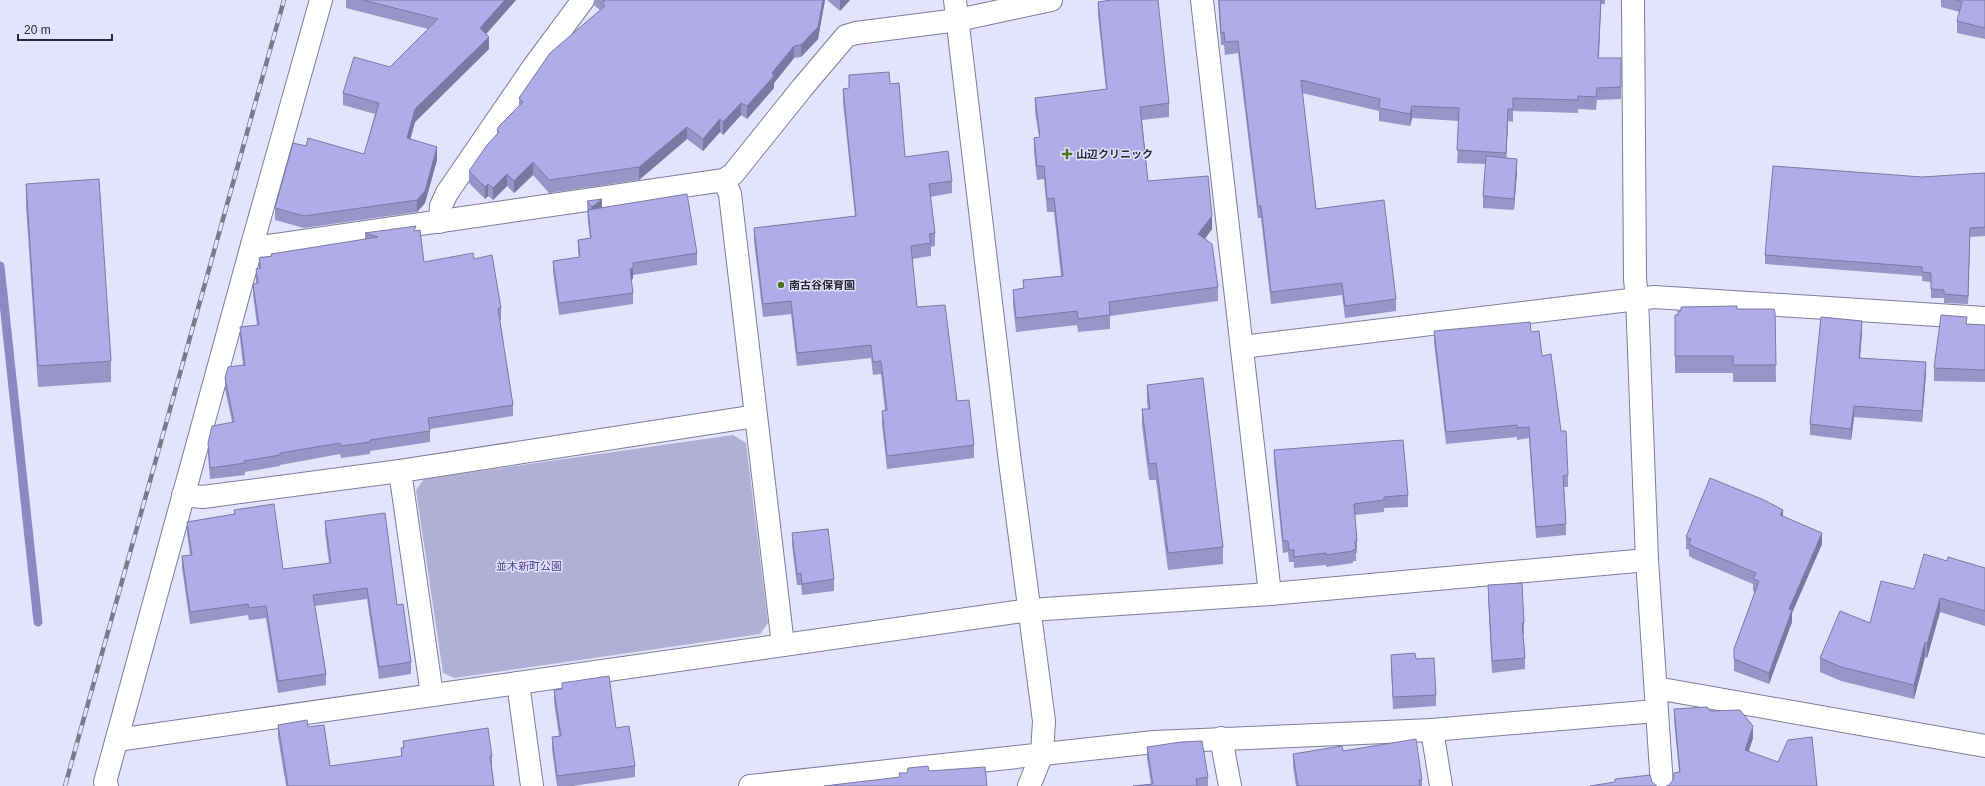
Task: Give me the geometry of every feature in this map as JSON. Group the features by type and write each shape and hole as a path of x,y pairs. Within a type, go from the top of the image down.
{"street":[{"path":"107,786 105,782 183,495 321,0"},
{"path":"440,222 441,206 447,193 534,66 583,0"},
{"path":"252,245 269,246 724,180 734,174 802,88 846,36 956,10 1051,0"},
{"path":"1202,0 1270,594"},
{"path":"1634,0 1635,272 1647,560 1662,786"},
{"path":"956,10 1009,454 1044,721 1042,754 1029,786"},
{"path":"724,180 730,194 783,645"},
{"path":"1242,347 1654,297 1985,318"},
{"path":"183,495 202,497 400,471 756,416"},
{"path":"400,471 432,695"},
{"path":"117,740 1030,610 1270,594 1647,560"},
{"path":"518,683 532,786"},
{"path":"1656,688 1985,746"},
{"path":"750,786 785,784 1154,742 1432,730 1656,712"},
{"path":"1432,730 1441,786"},
{"path":"1221,738 1230,786"}],"green space":[{"name":"並木新町公園","path":"733,435 746,443 768,623 760,634 454,678 443,673 416,490 424,479"}],"building":[{"path":"363,0 505,0 480,28 489,37 415,109 407,138 437,147 425,191 417,200 304,216 275,208 293,143 306,146 308,138 364,154 379,103 343,93 354,57 390,67 438,19"},
{"path":"603,0 823,0 818,27 801,45 794,46 772,73 774,76 747,106 741,103 723,122 720,119 703,139 687,127 639,167 549,180 533,162 514,181 507,174 493,188 488,184 485,187 469,171 487,145 499,132 497,130 500,125 523,102 519,98 550,53 605,6 602,4 605,1"},
{"path":"1111,0 1158,0 1169,103 1140,107 1148,181 1208,176 1212,216 1198,234 1212,244 1218,287 1109,302 1110,315 1078,319 1077,311 1016,318 1013,290 1024,288 1023,280 1063,276 1054,198 1047,199 1044,166 1037,166 1034,138 1040,137 1035,98 1107,89 1098,2"},
{"path":"1219,0 1601,0 1598,58 1621,58 1621,87 1597,88 1596,97 1578,96 1578,100 1513,98 1513,109 1508,109 1506,153 1457,150 1459,108 1412,106 1410,114 1379,108 1380,99 1301,80 1316,209 1384,200 1396,299 1345,306 1342,283 1271,292 1261,206 1258,206 1238,41 1225,42 1224,32 1221,33"},
{"path":"1956,0 1985,0 1985,28 1957,21 1962,2"},
{"path":"889,72 890,84 899,83 905,157 948,151 952,181 929,184 935,233 929,234 931,243 911,246 917,307 945,305 957,401 969,400 974,445 887,456 882,411 887,410 881,361 873,362 871,345 797,353 791,301 763,304 754,228 856,216 843,89 849,88 849,75"},
{"path":"1486,156 1517,159 1514,199 1483,196"},
{"path":"1773,166 1922,177 1985,173 1985,227 1970,228 1968,296 1944,294 1944,290 1931,289 1931,273 1922,272 1922,267 1765,255"},
{"path":"99,179 111,361 38,366 26,184"},
{"path":"687,194 697,253 633,263 633,268 630,269 633,293 559,303 553,261 580,257 578,240 591,238 588,210"},
{"path":"602,199 592,207 587,201"},
{"path":"416,226 414,231 420,230 424,262 473,253 474,259 492,255 501,308 498,309 513,405 428,418 430,431 370,440 370,442 341,446 340,443 280,453 280,455 244,461 245,463 210,468 208,443 212,426 234,422 225,378 228,367 245,365 240,327 259,325 253,284 258,283 256,269 261,268 259,258 272,256 271,254 378,237 365,233"},
{"path":"1737,306 1737,309 1774,309 1776,365 1733,365 1733,356 1675,356 1675,315 1678,315 1678,311 1681,311 1681,307"},
{"path":"1941,315 1967,317 1966,324 1985,325 1985,370 1934,368"},
{"path":"1821,317 1862,321 1859,358 1926,362 1922,411 1854,406 1851,429 1810,424"},
{"path":"1530,322 1531,332 1539,331 1542,356 1551,354 1561,431 1566,431 1568,475 1563,476 1566,524 1536,527 1529,427 1517,428 1517,425 1446,432 1434,331"},
{"path":"1203,378 1223,547 1168,553 1156,463 1149,464 1142,409 1150,409 1147,385"},
{"path":"1403,440 1408,495 1384,497 1384,500 1354,504 1357,541 1355,541 1356,549 1353,551 1326,555 1326,553 1294,557 1294,550 1289,550 1288,541 1283,541 1274,450"},
{"path":"1710,478 1764,500 1783,510 1780,515 1822,533 1789,609 1792,610 1769,673 1734,659 1734,649 1759,581 1753,579 1756,573 1694,547 1689,544 1691,539 1686,537"},
{"path":"274,504 283,569 331,563 325,521 385,513 397,605 403,604 411,662 379,667 367,588 313,595 326,674 278,681 266,606 249,608 248,604 190,612 182,556 192,555 187,522 235,514 234,510"},
{"path":"828,529 834,579 802,584 801,573 797,574 792,533"},
{"path":"1924,554 1947,561 1948,557 1985,568 1985,611 1940,598 1927,644 1925,642 1914,685 1841,667 1820,658 1840,611 1870,623 1881,581 1914,589"},
{"path":"1522,583 1524,623 1522,623 1525,658 1492,661 1488,585"},
{"path":"1415,653 1416,659 1434,658 1436,695 1393,697 1391,655"},
{"path":"609,676 616,728 629,726 635,766 557,776 552,737 561,736 554,690 562,689 562,683"},
{"path":"1707,707 1710,711 1740,710 1753,726 1745,750 1778,762 1788,740 1812,737 1817,786 1666,786 1673,780 1674,773 1680,772 1674,709"},
{"path":"307,720 308,727 324,725 330,766 402,756 401,748 404,747 403,741 488,728 494,786 288,786 278,725"},
{"path":"1416,739 1422,780 1419,780 1420,786 1298,786 1293,754 1342,746 1343,751"},
{"path":"1202,741 1208,777 1196,779 1197,786 1133,786 1153,784 1147,747 1181,742"},
{"path":"928,766 929,771 985,767 987,786 824,786 900,777 899,773 907,773 908,768"},
{"path":"1650,775 1652,782 1657,786 1590,786 1615,782 1615,779"}],"waterway":[{"path":"0,266 38,622"}],"railway":[{"path":"65,786 284,0"}],"place":[{"name":"山辺クリニック","path":"1067,154"},
{"name":"南古谷保育園","path":"781,285"}]}
